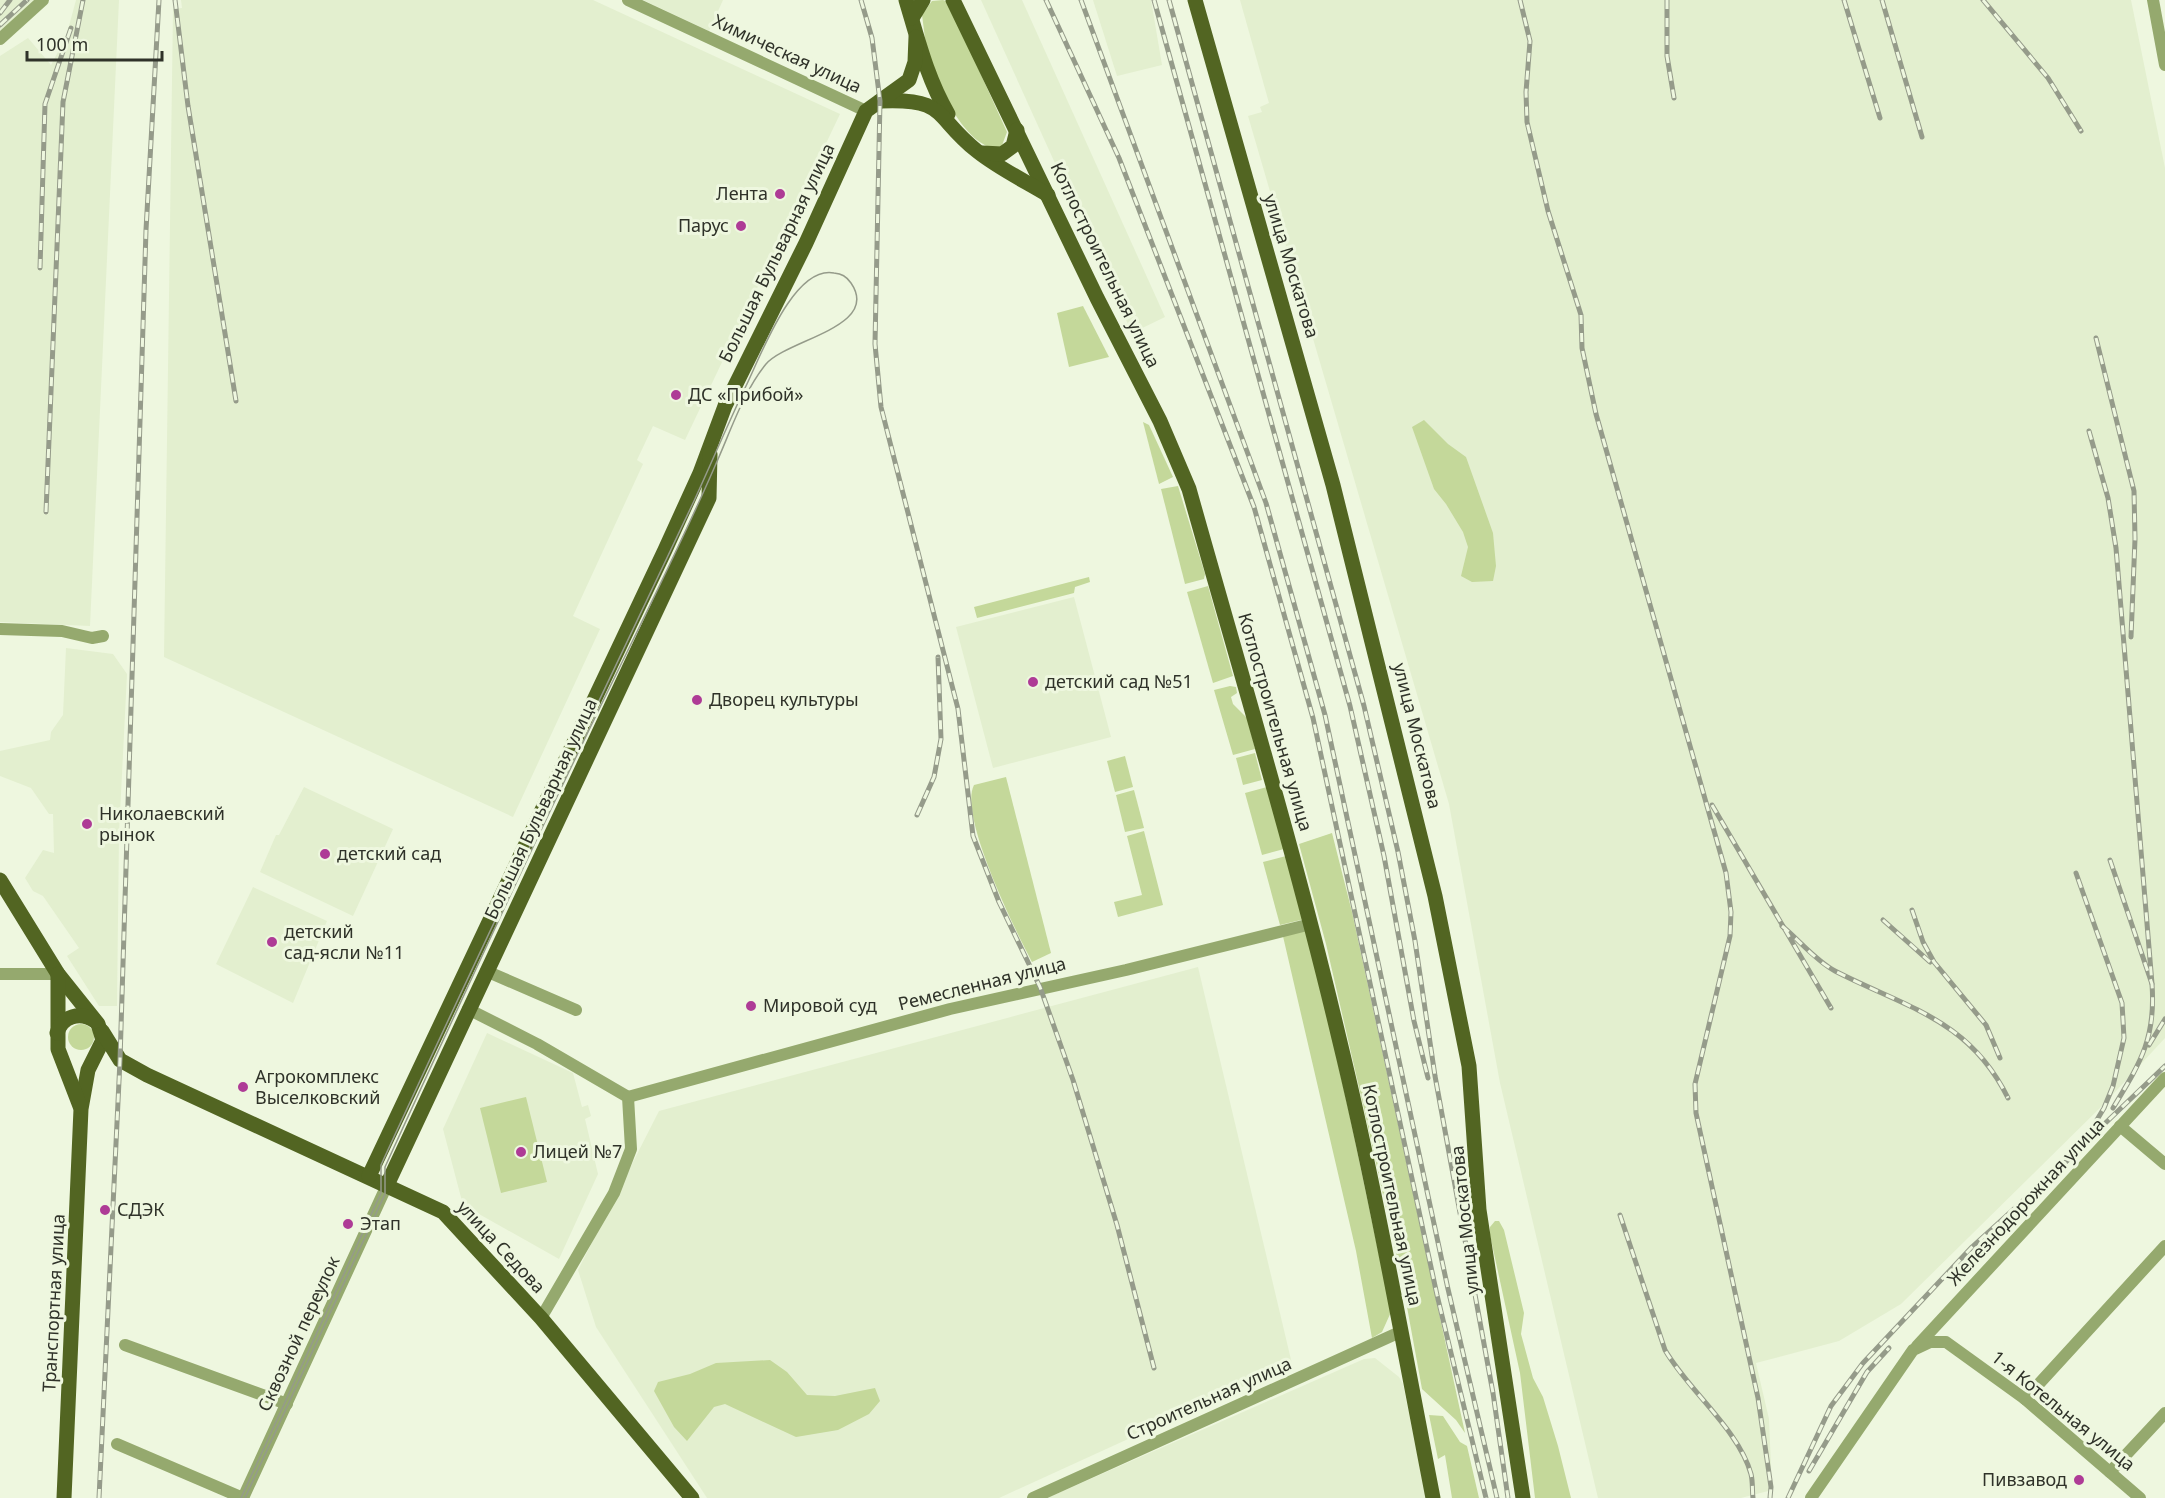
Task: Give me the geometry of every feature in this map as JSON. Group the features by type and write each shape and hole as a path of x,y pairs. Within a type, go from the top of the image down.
{"main road":[{"path":"906,0 935,91 957,130"},
{"path":"912,18 923,0"},
{"name":"Котлостроительная улица","path":"953,0 1160,421 1189,489 1311,924 1340,1040 1433,1498"},
{"name":"улица Москатова","path":"1195,0 1330,474 1391,708 1435,897 1469,1066 1479,1210 1523,1498"},
{"path":"866,111 909,80 915,62 916,37"},
{"path":"880,101 904,100 930,105 977,151 1048,195"},
{"name":"Большая Бульварная улица","path":"369,1176 665,550 700,473 725,406 806,243 866,111"},
{"path":"977,151 992,155 1002,154 1013,146 1017,130"},
{"name":"Большая Бульварная улица","path":"387,1185 710,498 709,446"},
{"name":"улица Седова","path":"0,880 58,974 100,1028 120,1060 147,1075 369,1176 451,1218 541,1318 692,1498"},
{"path":"58,974 57,1042 81,1109"},
{"path":"81,1109 91,1060 102,1047 100,1028 86,1016 71,1017 59,1027 57,1042 67,1059 79,1063 91,1060"},
{"name":"улица Седова","path":"91,1060 120,1060"},
{"name":"Транспортная улица","path":"64,1498 81,1109"}],"street":[{"path":"0,39 43,0"},
{"name":"Химическая улица","path":"628,0 866,111"},
{"path":"2153,0 2165,65"},
{"path":"0,629 103,636"},
{"name":"Ремесленная улица","path":"628,1097 950,1009 1137,967 1311,924"},
{"path":"486,971 576,1010"},
{"path":"0,974 58,974"},
{"path":"468,1009 537,1044 628,1097 631,1149 614,1193 541,1318"},
{"name":"Железнодорожная улица","path":"1811,1498 1913,1350 2165,1078"},
{"path":"2120,1126 2165,1164"},
{"name":"Сквозной переулок","path":"243,1498 387,1185"},
{"path":"2025,1399 2165,1246"},
{"name":"Строительная улица","path":"1033,1498 1400,1332"},
{"name":"1-я Котельная улица","path":"1913,1350 1930,1342 1946,1342 2025,1399 2140,1498"},
{"path":"125,1345 286,1404"},
{"path":"2110,1472 2165,1413"},
{"path":"117,1443 243,1498"}],"shaded area":[{"path":"0,0 37,0 0,35"},
{"path":"76,0 119,0 90,626 0,622 0,56 28,38 51,65 66,37"},
{"path":"181,0 593,0 840,114 685,440 653,426 637,460 643,464 573,616 600,629 513,817 164,657 173,9 182,8"},
{"path":"643,0 723,0 709,31"},
{"path":"981,0 1022,0 1165,317 1132,333"},
{"path":"1093,0 1151,0 1162,65 1117,76"},
{"path":"1240,0 2131,0 2165,168 2165,1038 2104,1104 1901,1304 1839,1341 1756,1363 1769,1419 1772,1490 1741,1498 1598,1498 1500,1083 1449,804 1248,116 1262,112 1260,107 1269,103"},
{"name":"детский сад №51","path":"1074,597 1111,737 993,768 956,627"},
{"name":"Николаевский рынок","path":"66,648 113,654 127,674 119,834 117,1006 99,1006 67,956 79,948 43,896 33,891 25,878 43,850 54,853 53,814 49,814 31,788 0,776 0,751 50,740 51,732 63,715"},
{"name":"детский сад","path":"304,787 393,829 353,916 260,872 276,835 279,835"},
{"name":"детский сад-ясли №11","path":"253,887 327,921 293,1003 216,964"},
{"path":"1198,967 1292,1364 999,1498 707,1498 596,1327 578,1270 659,1111"},
{"name":"Лицей №7","path":"487,1033 573,1073 582,1107 588,1105 591,1116 585,1119 598,1174 559,1259 463,1205 443,1129"},
{"path":"1375,1358 1399,1377 1403,1384 1426,1498 1047,1498 1364,1359"}],"green space":[{"path":"932,1 948,2 1007,132 1001,148 989,147 977,140 966,128 946,99 933,68 926,46 922,15"},
{"path":"1083,306 1109,357 1069,367 1057,313"},
{"path":"1424,420 1448,444 1466,457 1493,533 1496,566 1493,581 1472,582 1461,576 1468,547 1463,532 1434,489 1412,427"},
{"path":"1143,422 1149,425 1173,477 1159,484"},
{"path":"1178,486 1205,574 1204,579 1185,584 1161,489"},
{"path":"1089,577 1090,582 1075,587 1074,593 977,618 974,607"},
{"path":"1208,586 1233,676 1213,683 1187,592"},
{"path":"1230,686 1236,687 1237,693 1231,697 1233,704 1248,719 1255,749 1233,755 1214,690"},
{"path":"1255,753 1262,780 1243,785 1236,758"},
{"path":"1125,756 1133,787 1115,792 1107,761"},
{"path":"1006,777 1051,953 1032,962 991,874 974,821 971,800 974,785"},
{"path":"1267,787 1284,849 1262,855 1245,793"},
{"path":"1134,790 1144,828 1125,832 1116,795"},
{"path":"1144,831 1163,905 1118,917 1114,902 1142,895 1127,836"},
{"path":"1332,833 1352,912 1465,1433 1456,1420 1422,1389 1403,1285 1364,1109 1326,944 1299,844"},
{"path":"1286,856 1305,919 1280,925 1263,862"},
{"path":"1307,926 1391,1312 1382,1332 1372,1338 1356,1251 1282,932"},
{"path":"81,1024 90,1028 94,1037 90,1046 81,1050 72,1046 68,1037 72,1028"},
{"path":"526,1097 547,1182 501,1193 480,1108"},
{"path":"1495,1221 1499,1221 1504,1230 1524,1313 1521,1334 1533,1378 1543,1397 1558,1446 1571,1498 1535,1498 1520,1373 1490,1235 1490,1227"},
{"path":"770,1360 787,1372 807,1395 835,1396 875,1388 880,1401 869,1414 838,1430 796,1437 725,1404 714,1407 687,1441 674,1427 654,1391 658,1382 690,1374 716,1363"},
{"path":"1429,1415 1443,1416 1460,1442 1467,1446 1479,1498 1452,1498 1445,1455 1438,1459"}],"tram line":[{"path":"241,1498 381,1193 381,1165 694,501 769,336 792,298 805,283 819,274 834,273 844,276 851,283 857,298 853,311 828,331 777,355 766,364 750,387 699,502 528,857 385,1167 385,1194 245,1498"}],"railway":[{"path":"0,13 10,0"},
{"path":"0,25 27,0"},
{"path":"46,512 63,102 83,0"},
{"path":"99,1498 120,1060 146,230 159,0"},
{"path":"175,0 188,106 236,401"},
{"path":"861,0 872,38 880,101 875,344 881,407 958,709 973,836 999,902 1040,987 1073,1080 1117,1225 1154,1368"},
{"path":"1046,0 1119,158 1254,507 1313,718 1437,1295 1486,1498"},
{"path":"1081,0 1266,503 1325,715 1448,1289 1497,1498"},
{"path":"1154,0 1350,706 1384,856 1414,1021 1428,1078"},
{"path":"1169,0 1364,706 1398,852 1415,941 1435,1076 1493,1393 1508,1498"},
{"path":"1520,0 1530,41 1526,92 1527,122 1548,211 1581,315 1582,348 1596,414 1726,873 1731,912 1730,936 1695,1084 1696,1113 1758,1398 1771,1487 1770,1498"},
{"path":"1667,0 1667,56 1674,98"},
{"path":"1844,0 1880,118"},
{"path":"1882,0 1922,137"},
{"path":"1983,0 2048,78 2081,131"},
{"path":"40,268 45,104 71,28"},
{"path":"2096,338 2134,491 2135,539 2131,637"},
{"path":"2089,431 2108,498 2116,548 2152,984"},
{"path":"917,815 934,777 941,739 938,657"},
{"path":"1712,805 1831,1008"},
{"path":"2110,860 2152,984 2153,1003 2149,1036 2144,1050 2113,1108"},
{"path":"1788,1498 1831,1406 1863,1363 1972,1247 2079,1150 2104,1108 2113,1086 2124,1038 2122,1003 2076,873"},
{"path":"1912,910 1923,942 1934,962 1986,1025 2000,1058"},
{"path":"1883,920 1930,962"},
{"path":"1782,926 1828,967 1911,1007 1955,1033 1975,1050 1992,1071 2008,1098"},
{"path":"2149,1045 2165,1019"},
{"path":"2096,1132 2165,1066"},
{"path":"1620,1215 1665,1350 1736,1442 1751,1474 1753,1498"},
{"path":"1809,1471 1867,1372 1889,1348"}],"place":[{"name":"Лента","path":"780,194"},
{"name":"Парус","path":"741,226"},
{"name":"ДC «Прибой»","path":"676,395"},
{"name":"детский сад №51","path":"1033,682"},
{"name":"Дворец культуры","path":"697,700"},
{"name":"Николаевский рынок","path":"87,824"},
{"name":"детский сад","path":"325,854"},
{"name":"детский сад-ясли №11","path":"272,942"},
{"name":"Мировой суд","path":"751,1006"},
{"name":"Агрокомплекс Выселковский","path":"243,1087"},
{"name":"Лицей №7","path":"521,1152"},
{"name":"СДЭК","path":"105,1210"},
{"name":"Этап","path":"348,1224"},
{"name":"Пивзавод","path":"2079,1480"}]}
